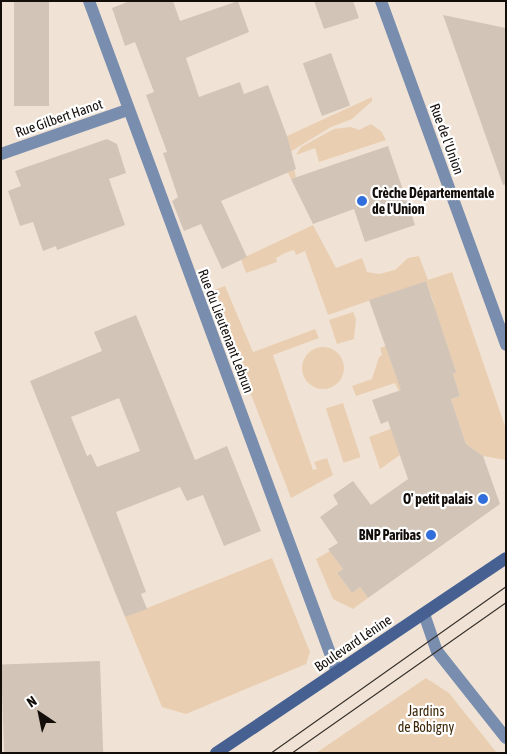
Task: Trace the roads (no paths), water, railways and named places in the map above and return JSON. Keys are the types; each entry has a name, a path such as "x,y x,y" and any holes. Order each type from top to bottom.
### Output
{"street":[{"name":"Rue du Lieutenant Lebrun","path":"88,1 337,672"},
{"name":"Rue de l'Union","path":"381,1 506,344"},
{"name":"Rue Gilbert Hanot","path":"1,154 127,110"},
{"name":"Boulevard Lénine","path":"216,753 506,558"},
{"path":"424,614 437,651 506,738"}],"tram line":[{"path":"270,753 506,586"},
{"path":"291,753 506,602"}],"place":[{"name":"Crèche Départementale de l'Union","path":"362,201"},
{"name":"O' petit palais","path":"483,499"},
{"name":"BNP Paribas","path":"431,535"}],"park label":[{"name":"Jardins de Bobigny","path":"426,720"}]}
